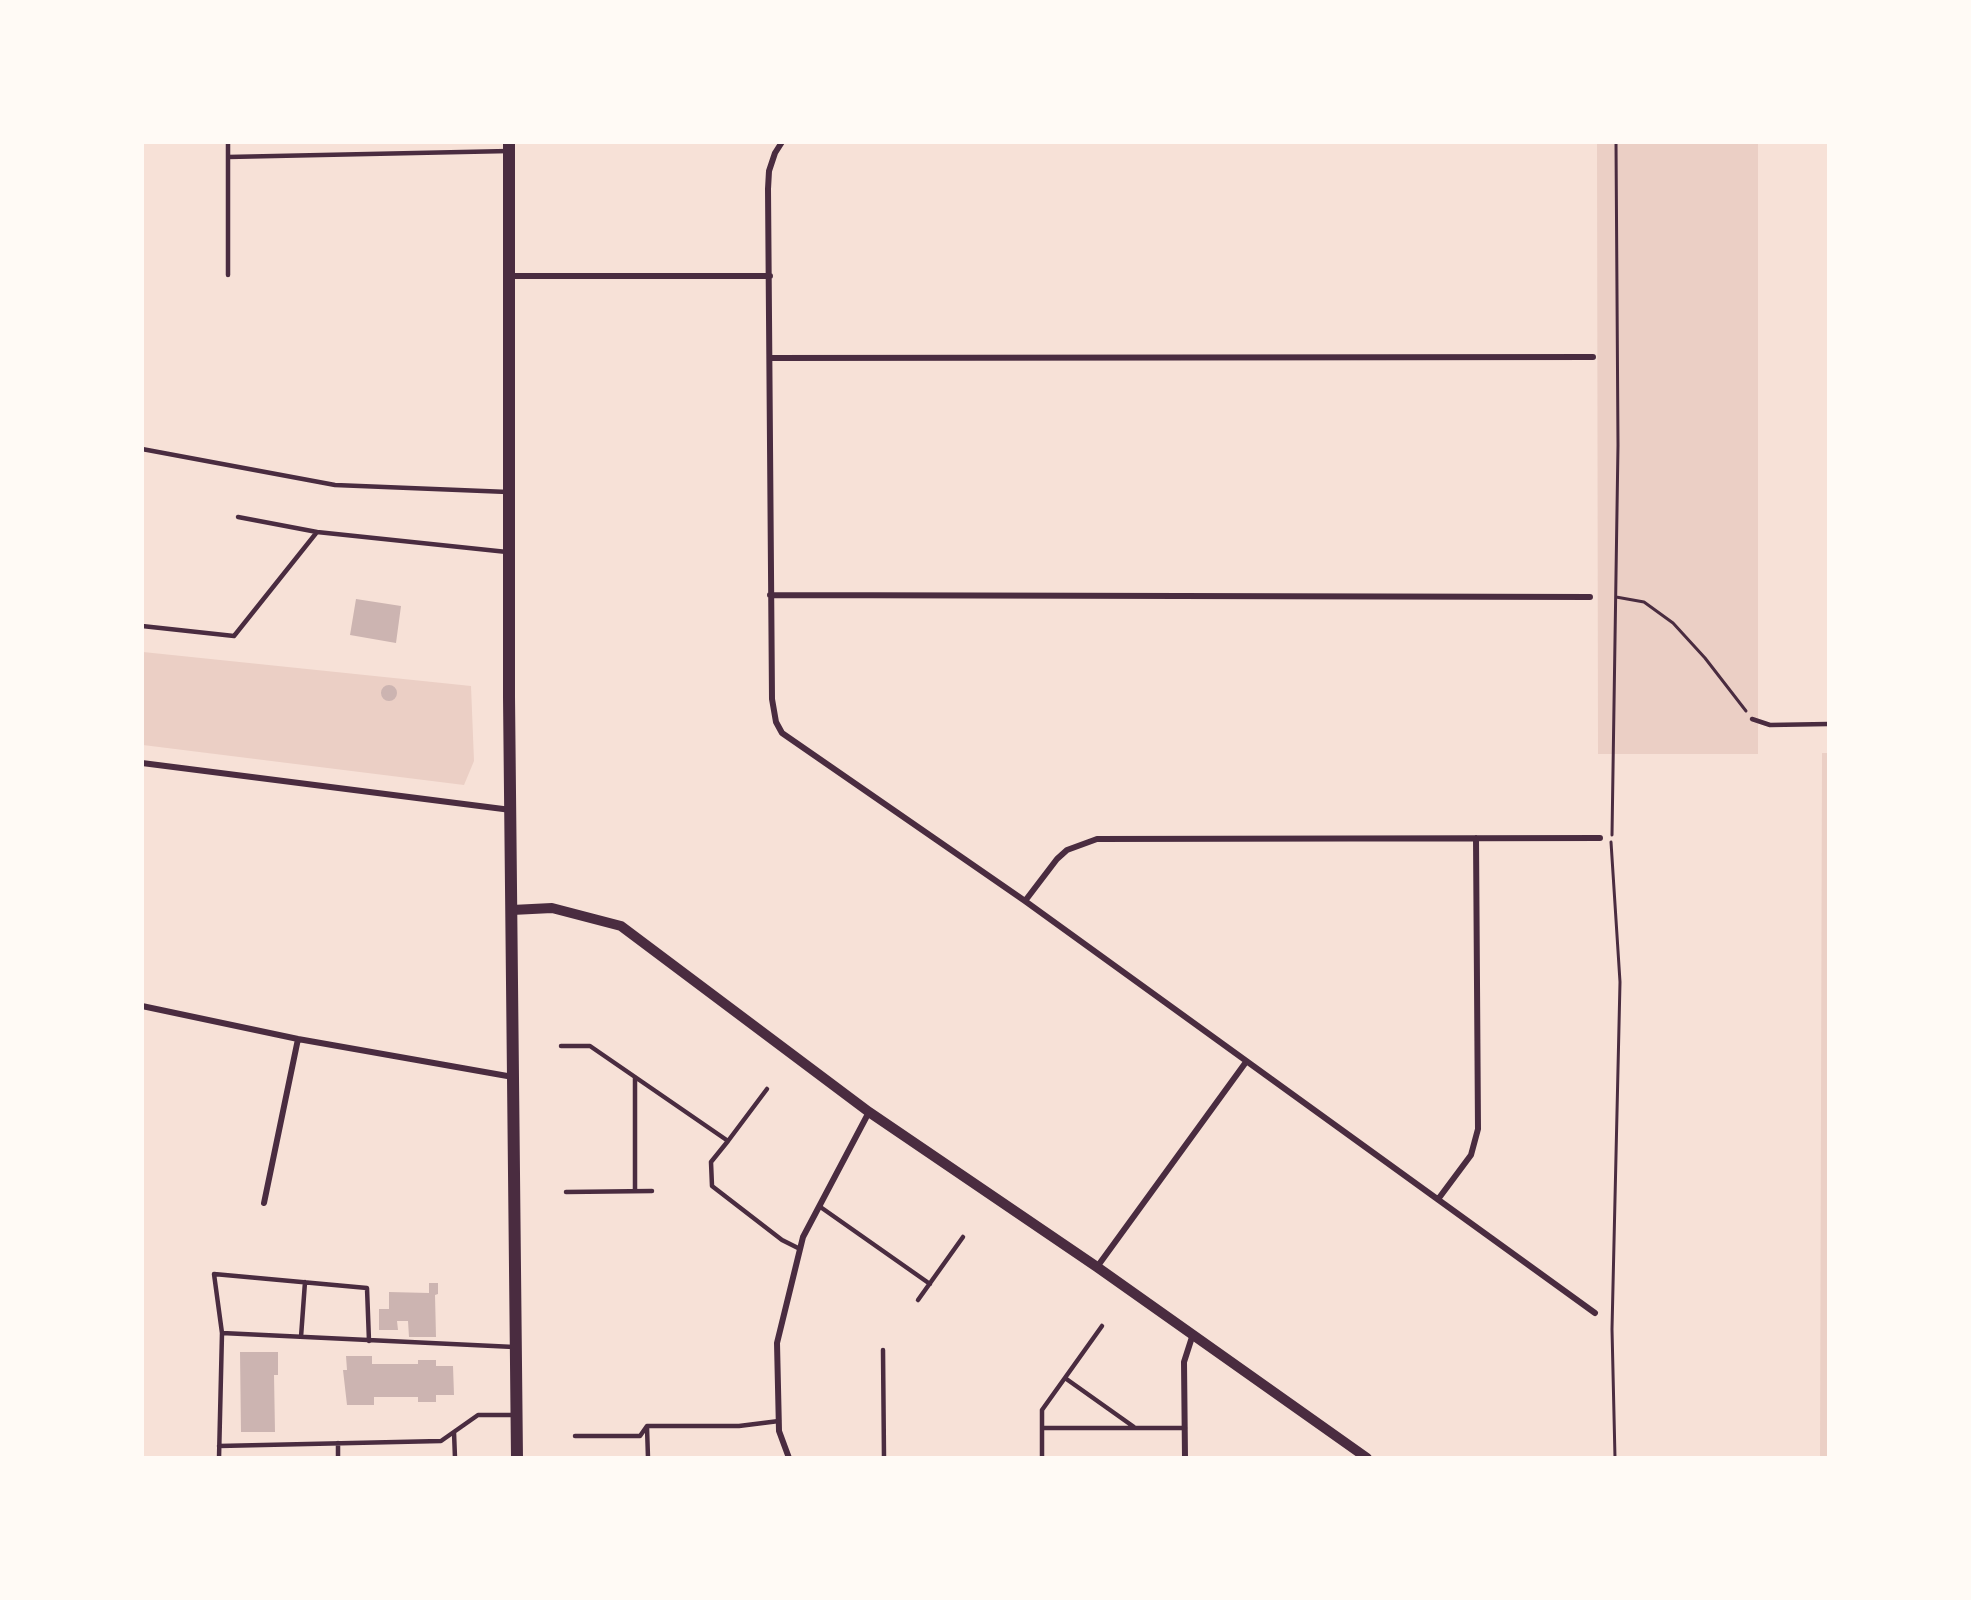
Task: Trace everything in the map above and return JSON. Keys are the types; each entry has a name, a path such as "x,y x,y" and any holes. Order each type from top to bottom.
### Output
{"main road":[{"path":"509,147 509,552 517,1458"}],"street":[{"path":"782,142 775,153 769,171 770,595 773,711 782,733 1025,901 1246,1062 1439,1198 1595,1313"},
{"path":"509,276 770,276"},
{"path":"771,358 1593,357"},
{"path":"770,595 1590,597"},
{"path":"142,763 511,810"},
{"path":"1025,901 1057,859 1073,847 1097,838 1600,838"},
{"path":"1439,1198 1471,1155 1478,1129 1476,838"},
{"path":"512,910 552,908 621,926 869,1112 1097,1267 1367,1458"},
{"path":"142,1006 298,1039 513,1077"},
{"path":"264,1203 298,1039"},
{"path":"1097,1267 1246,1062"},
{"path":"789,1458 779,1431 777,1343 802,1237 869,1112"},
{"path":"1185,1458 1184,1362 1193,1335"}],"lane":[{"path":"228,142 228,275"},
{"path":"228,158 509,147"},
{"path":"142,449 335,484 509,492"},
{"path":"238,517 317,532 509,552"},
{"path":"142,626 234,636 317,532"},
{"path":"1752,719 1770,725 1828,724"},
{"path":"561,1046 590,1046 728,1142"},
{"path":"635,1077 635,1191"},
{"path":"767,1089 711,1162 712,1186 782,1240 800,1249"},
{"path":"566,1192 652,1191"},
{"path":"819,1206 930,1284"},
{"path":"918,1300 963,1237"},
{"path":"219,1458 222,1333 214,1274 368,1288 369,1341"},
{"path":"301,1337 304,1282"},
{"path":"1042,1458 1042,1410 1102,1326"},
{"path":"222,1333 516,1347"},
{"path":"883,1350 884,1458"},
{"path":"1065,1378 1136,1428"},
{"path":"219,1446 441,1441 478,1415 517,1414"},
{"path":"647,1426 739,1426 779,1421"},
{"path":"574,1436 640,1436 647,1426"},
{"path":"647,1426 648,1458"},
{"path":"1042,1428 1185,1428"},
{"path":"454,1432 455,1458"},
{"path":"338,1443 338,1458"}],"path":[{"path":"1615,1458 1612,1329 1620,982 1611,868 1616,597 1618,192 1616,142"},
{"path":"1616,597 1644,602 1673,624 1705,658 1752,719"}],"shaded area":[{"path":"1597,143 1758,143 1758,754 1598,754"},
{"path":"143,652 471,686 474,761 464,785 143,745"},
{"path":"1822,753 1828,753 1828,1458 1820,1457"}],"building":[{"path":"356,599 401,606 396,643 350,635"},
{"path":"389,685 395,687 397,693 395,699 389,701 383,699 381,693 383,687"},
{"path":"429,1283 438,1283 438,1294 435,1295 436,1337 409,1337 408,1321 397,1321 398,1330 379,1330 379,1309 389,1309 389,1292 429,1293"},
{"path":"240,1352 278,1352 278,1375 274,1375 275,1432 241,1432"},
{"path":"346,1356 372,1356 372,1364 418,1364 418,1360 436,1360 436,1366 453,1366 454,1395 436,1395 436,1402 418,1402 418,1397 374,1397 374,1405 347,1405 343,1370 347,1370"}]}
